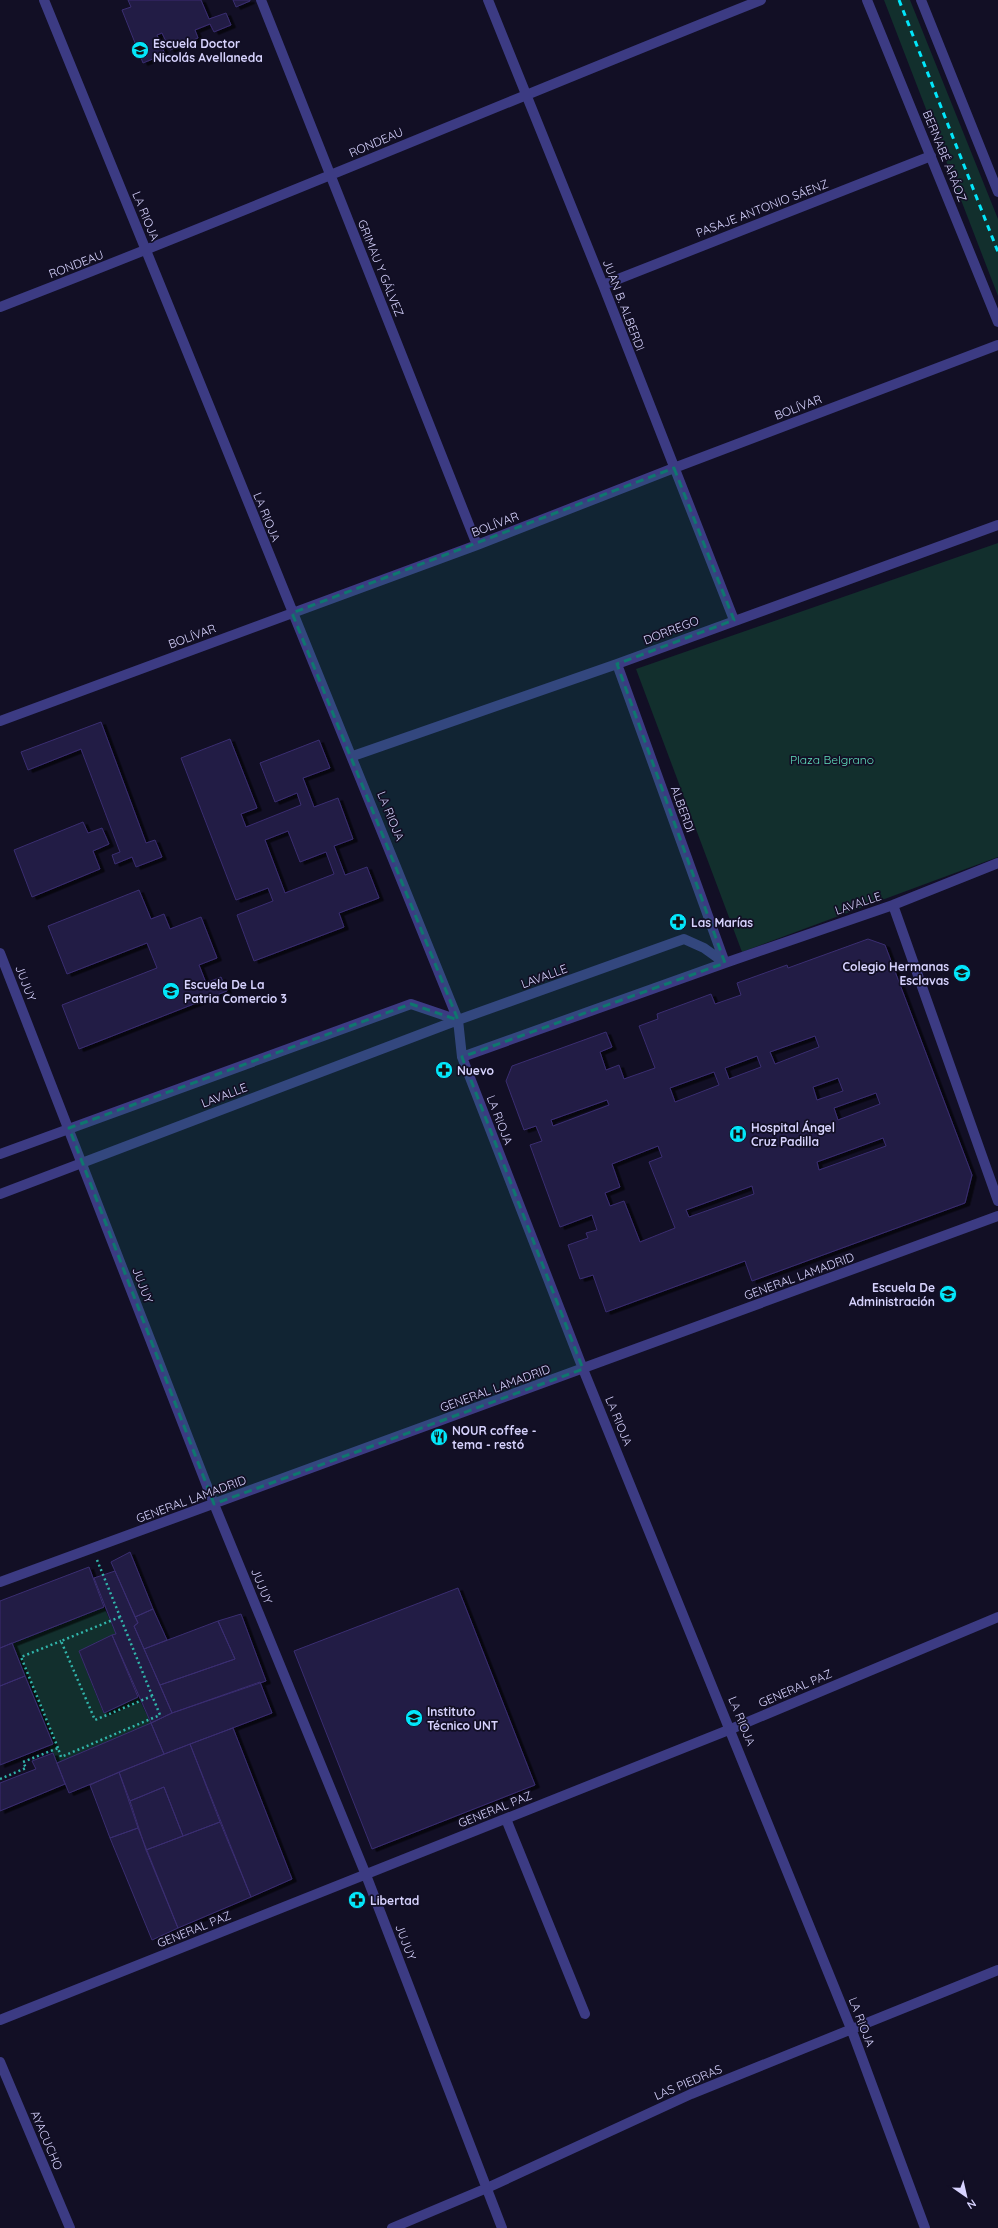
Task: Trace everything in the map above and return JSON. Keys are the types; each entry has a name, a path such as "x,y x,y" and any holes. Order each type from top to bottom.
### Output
{"street":[{"name":"LA RIOJA","path":"44,0 292,613 353,756 458,1020 462,1057 584,1370 852,2030 925,2228"},
{"name":"GRIMAU Y GÁLVEZ","path":"260,0 477,545"},
{"name":"JUAN B. ALBERDI","path":"488,0 603,285 734,620"},
{"name":"RONDEAU","path":"0,307 146,251 525,94 761,0"},
{"name":"BERNABÉ ARÁOZ","path":"867,0 998,322"},
{"path":"921,0 998,192"},
{"name":"PASAJE ANTONIO SÁENZ","path":"603,285 931,156"},
{"name":"BOLÍVAR","path":"0,721 477,545 674,468 998,345"},
{"name":"DORREGO","path":"353,756 617,664 734,620 998,525"},
{"name":"ALBERDI","path":"617,664 725,963"},
{"name":"LAVALLE","path":"462,1057 893,905 998,863"},
{"path":"893,905 998,1201"},
{"name":"LAVALLE","path":"0,1194 458,1020 684,939 704,948 725,963"},
{"name":"JUJUY","path":"0,953 214,1504 366,1875 488,2188 502,2228"},
{"name":"LAVALLE","path":"0,1154 411,1004 458,1020"},
{"name":"GENERAL LAMADRID","path":"0,1582 584,1370 998,1216"},
{"name":"GENERAL PAZ","path":"0,2020 731,1729 998,1617"},
{"path":"506,1819 585,2014"},
{"name":"LAS PIEDRAS","path":"392,2228 488,2188 691,2094 998,1970"},
{"name":"AYACUCHO","path":"0,2062 70,2228"}],"path":[{"path":"92,1549 120,1617 152,1696 160,1715 62,1757 22,1657 120,1617"},
{"path":"61,1641 95,1720 152,1696"},
{"path":"0,1778 26,1768 23,1762 58,1748"}],"highlighted area":[{"path":"674,468 734,620 617,664 725,963 462,1057 583,1369 214,1504 69,1128 411,1004 458,1020 292,613"}],"green space":[{"path":"884,0 910,0 998,219 998,296"},
{"name":"Plaza Belgrano","path":"998,543 998,857 742,952 636,669"},
{"path":"104,1607 116,1634 79,1651 103,1712 138,1697 151,1723 57,1763 49,1746 53,1744 12,1643"}],"building":[{"path":"128,0 201,0 209,19 226,13 231,25 214,32 210,24 195,30 198,38 170,50 162,33 157,35 165,54 143,63 122,10 131,7"},
{"path":"233,0 250,0 250,1 236,7"},
{"path":"101,722 146,843 155,840 162,857 136,867 132,857 115,864 112,855 120,852 81,749 28,770 21,752"},
{"path":"230,739 257,808 241,814 246,827 301,805 297,793 275,802 260,763 319,740 330,768 303,778 314,807 338,798 353,839 334,846 345,875 367,867 379,898 339,913 344,927 254,961 237,915 273,901 268,888 236,900 181,758","holes":["288,831 300,862 326,852 334,874 285,893 265,840"]},
{"path":"83,822 88,833 102,828 109,844 93,851 100,869 32,897 14,850"},
{"path":"139,890 151,919 164,914 170,929 201,917 217,958 199,965 206,983 221,977 227,991 79,1049 62,1005 157,968 147,943 67,974 48,926"},
{"name":"Hospital Ángel Cruz Padilla","path":"868,939 885,945 972,1175 965,1203 752,1281 745,1261 606,1312 593,1275 580,1279 568,1245 588,1238 586,1233 597,1230 592,1215 560,1227 530,1145 542,1141 536,1126 524,1130 506,1081 512,1066 606,1032 612,1047 600,1052 606,1070 619,1065 624,1079 655,1068 639,1026 658,1019 657,1014 711,994 715,1004 741,995 737,983 787,965 788,968","holes":["815,1036 819,1047 775,1064 770,1052","757,1056 761,1067 729,1079 725,1068","714,1072 719,1085 675,1102 670,1088","838,1078 843,1091 817,1100 813,1087","876,1093 880,1104 838,1120 834,1108","607,1100 609,1105 553,1126 551,1120","883,1138 886,1146 819,1170 817,1162","658,1146 662,1157 649,1162 675,1228 640,1242 624,1201 610,1206 605,1193 620,1187 612,1164","752,1186 754,1194 689,1217 686,1210"]},
{"path":"130,1552 153,1609 135,1617 111,1562"},
{"path":"89,1567 104,1607 0,1648 0,1601"},
{"path":"115,1571 138,1623 134,1626 172,1713 151,1723 112,1635 116,1634 94,1578"},
{"name":"Instituto Técnico UNT","path":"458,1588 535,1785 372,1849 294,1651"},
{"path":"153,1609 167,1640 144,1649 134,1626 138,1623 135,1617"},
{"path":"241,1614 266,1681 172,1713 160,1685 235,1659 218,1621"},
{"path":"218,1621 235,1659 160,1685 144,1649"},
{"path":"112,1635 138,1697 104,1713 79,1651"},
{"path":"12,1643 25,1676 0,1686 0,1648"},
{"path":"25,1676 53,1744 0,1765 0,1686"},
{"path":"260,1682 272,1713 164,1754 151,1723 172,1713"},
{"path":"151,1723 164,1754 69,1793 57,1763"},
{"path":"233,1728 292,1879 251,1897 190,1744"},
{"path":"190,1744 220,1822 183,1836 164,1787 130,1801 119,1772"},
{"path":"53,1753 65,1784 0,1811 0,1783 36,1769 32,1761"},
{"path":"119,1772 138,1828 110,1838 90,1785"},
{"path":"164,1787 183,1836 146,1850 130,1801"},
{"path":"220,1822 251,1897 178,1928 146,1850"},
{"path":"138,1828 178,1928 152,1940 110,1838"}],"railway":[{"path":"899,0 998,252"}],"place":[{"name":"Escuela Doctor Nicolás Avellaneda","path":"140,50"},
{"name":"Las Marías","path":"678,922"},
{"name":"Colegio Hermanas Esclavas","path":"962,973"},
{"name":"Escuela De La Patria Comercio 3","path":"171,991"},
{"name":"Nuevo","path":"444,1070"},
{"name":"Hospital Ángel Cruz Padilla","path":"738,1134"},
{"name":"Escuela De Administración","path":"948,1294"},
{"name":"NOUR coffee - tema - restó","path":"439,1437"},
{"name":"Instituto Técnico UNT","path":"414,1718"},
{"name":"Libertad","path":"357,1900"}]}
